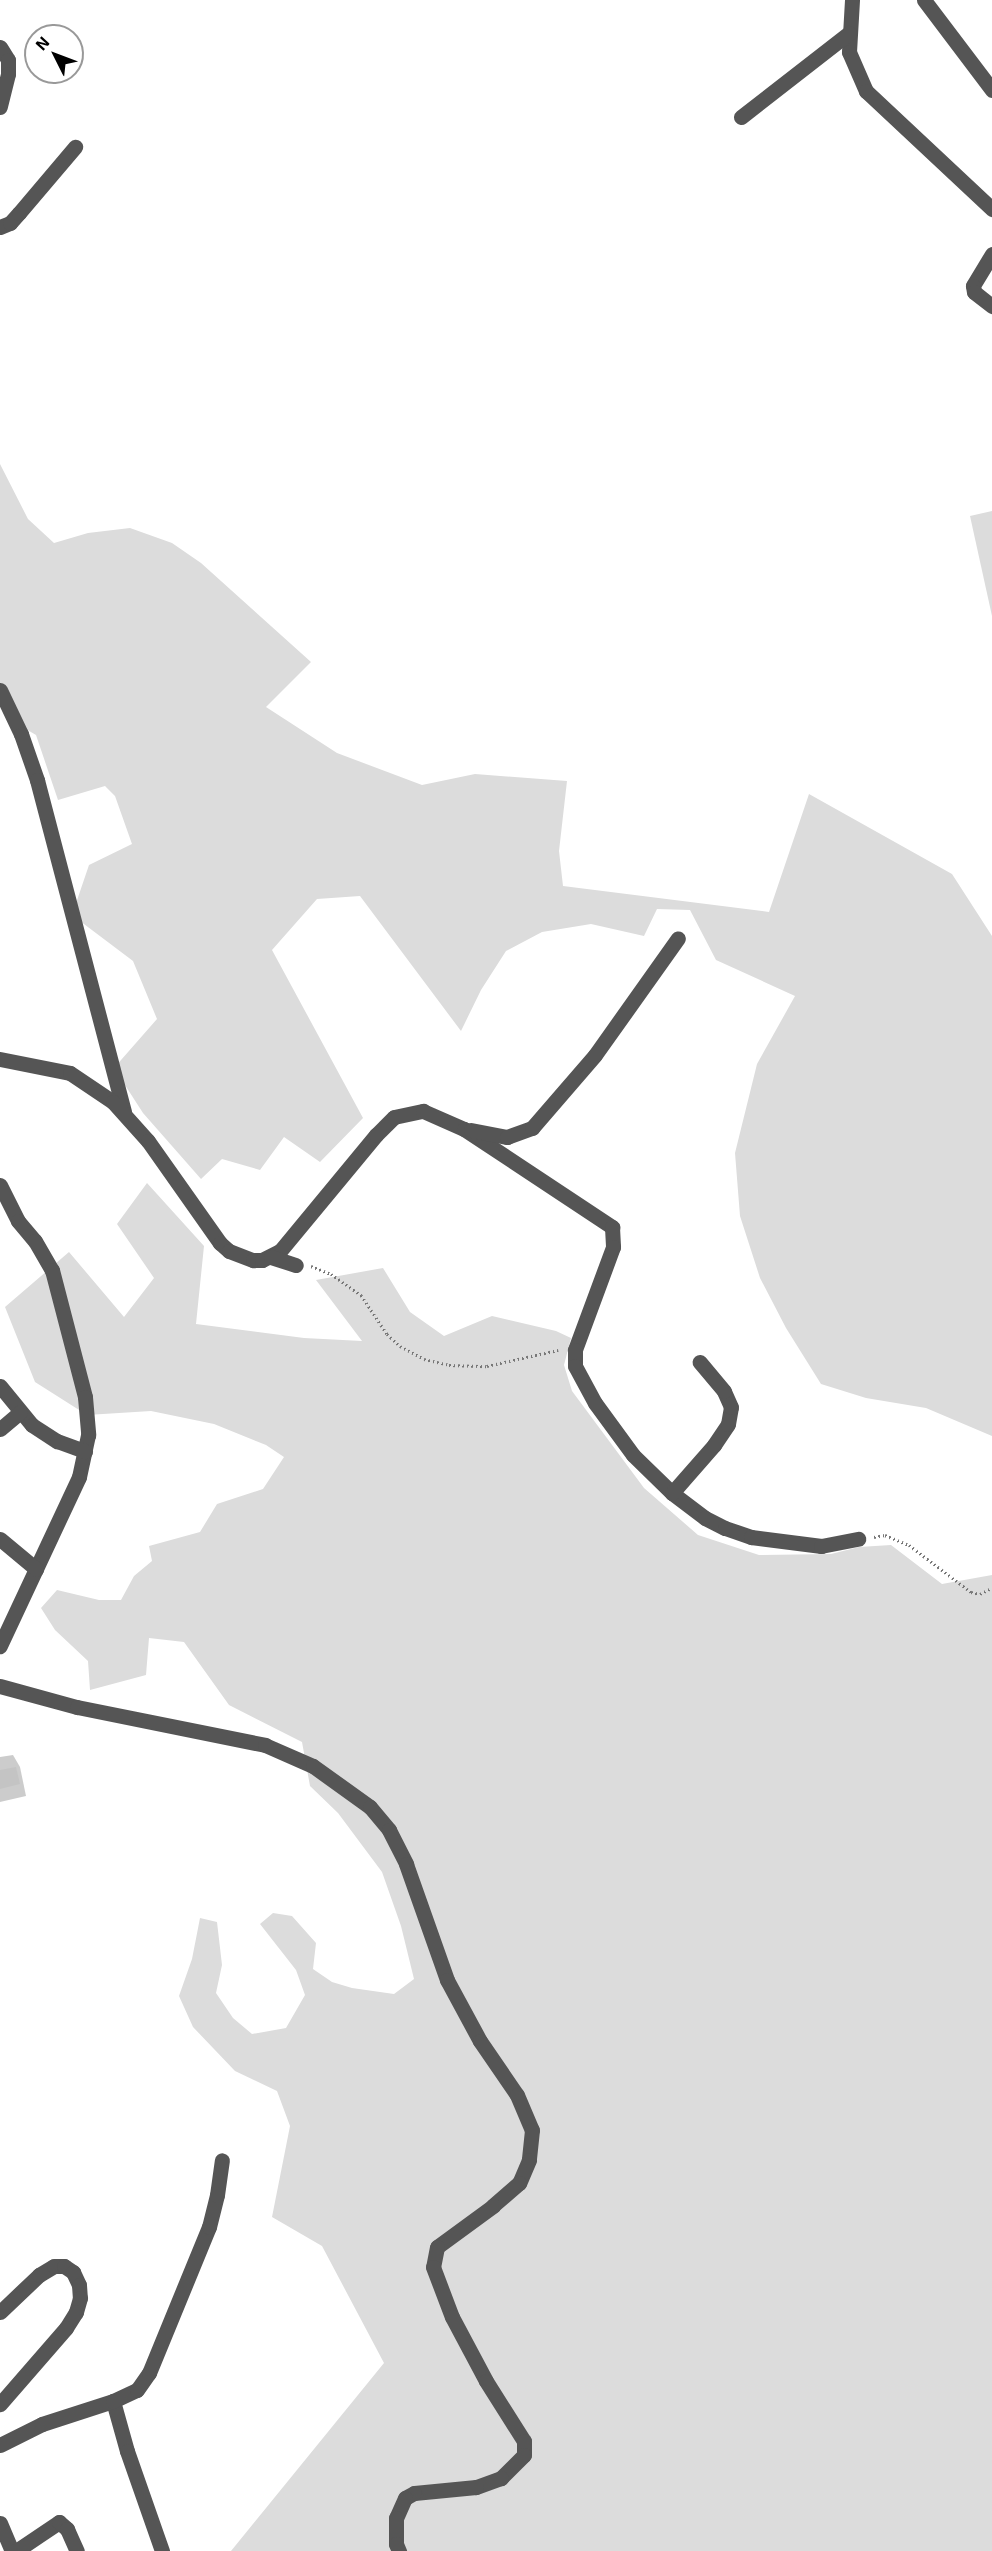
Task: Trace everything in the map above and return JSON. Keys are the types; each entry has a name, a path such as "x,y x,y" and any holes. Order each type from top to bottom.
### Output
{"street":[{"path":"852,0 849,52 866,91 992,209"},
{"path":"924,0 992,90"},
{"path":"741,117 849,33"},
{"path":"0,47 8,60 0,107"},
{"path":"0,227 9,223 19,213 75,147"},
{"path":"992,254 973,286 974,292 992,306"},
{"path":"0,690 21,734 37,780 123,1112"},
{"path":"464,1129 507,1137 532,1128 595,1055 678,938"},
{"path":"0,1059 70,1073 97,1090 123,1112 166,1164 220,1243 229,1251 253,1260 271,1257 296,1265"},
{"path":"271,1257 295,1235 376,1135 394,1117 423,1111 464,1129 612,1227 614,1240 611,1256 575,1350 578,1375 595,1403 633,1455 672,1493 705,1518 751,1537 821,1546 858,1539"},
{"path":"0,1185 18,1221 35,1241 52,1270 85,1397 88,1435 79,1477 0,1646"},
{"path":"672,1493 714,1445 728,1424 730,1407 724,1391 700,1362"},
{"path":"0,1386 32,1425 57,1441 85,1451"},
{"path":"0,1429 20,1412"},
{"path":"0,1539 36,1569"},
{"path":"0,1686 77,1707 265,1745 313,1766 370,1807 388,1830 406,1864 447,1980 480,2042 517,2095 532,2130 529,2160 519,2183 493,2206 437,2247 433,2267 452,2317 486,2381 524,2441 524,2455 501,2478 476,2487 414,2493 405,2498 396,2518 396,2544 399,2551"},
{"path":"0,2445 42,2424 113,2401 137,2390 149,2373 209,2228 222,2160"},
{"path":"0,2312 39,2275 54,2266 64,2266 73,2272 79,2285 80,2298 76,2312 66,2328 0,2404"},
{"path":"113,2401 127,2451 162,2551"},
{"path":"0,2523 14,2551 59,2522 67,2529 77,2551"}],"path":[{"path":"296,1265 313,1266 331,1274 361,1295 387,1334 400,1346 424,1359 449,1365 487,1366 551,1351 575,1350"},
{"path":"858,1539 885,1535 909,1545 971,1592 980,1594 992,1588"}],"shaded area":[{"path":"0,464 28,519 54,543 88,533 130,528 172,543 201,563 311,662 266,707 337,753 422,785 475,774 567,781 559,851 563,886 769,912 809,794 952,874 992,936 992,1436 926,1408 866,1398 821,1384 786,1328 760,1278 740,1216 735,1153 757,1064 795,996 716,960 690,910 657,909 644,936 591,924 542,932 506,951 481,990 461,1031 360,896 317,899 272,950 363,1118 320,1162 284,1137 260,1170 222,1159 201,1179 143,1113 114,1068 157,1019 133,961 72,915 89,865 132,844 115,796 105,786 58,800 36,735 9,719 0,705"},
{"path":"992,511 992,616 970,516"},
{"path":"147,1183 204,1246 196,1324 304,1338 362,1341 316,1280 383,1268 410,1312 444,1336 492,1316 556,1331 571,1338 564,1365 572,1391 644,1488 698,1535 759,1555 831,1554 859,1547 891,1545 942,1584 992,1575 992,2551 231,2551 384,2363 322,2246 272,2217 290,2126 277,2091 235,2071 193,2027 179,1996 192,1959 200,1918 217,1922 222,1965 216,1993 233,2018 252,2034 286,2028 305,1995 296,1970 260,1924 273,1913 292,1916 316,1943 313,1969 332,1982 352,1988 394,1994 414,1979 401,1926 382,1872 338,1813 310,1786 302,1742 229,1705 184,1642 149,1638 146,1675 90,1690 88,1661 55,1630 41,1608 57,1590 99,1600 121,1600 134,1576 152,1561 149,1546 200,1532 217,1504 263,1489 284,1457 266,1445 214,1424 151,1411 87,1415 35,1382 5,1307 69,1252 124,1317 154,1278 117,1224"}],"building":[{"path":"16,1767 20,1784 0,1789 0,1770"}]}
